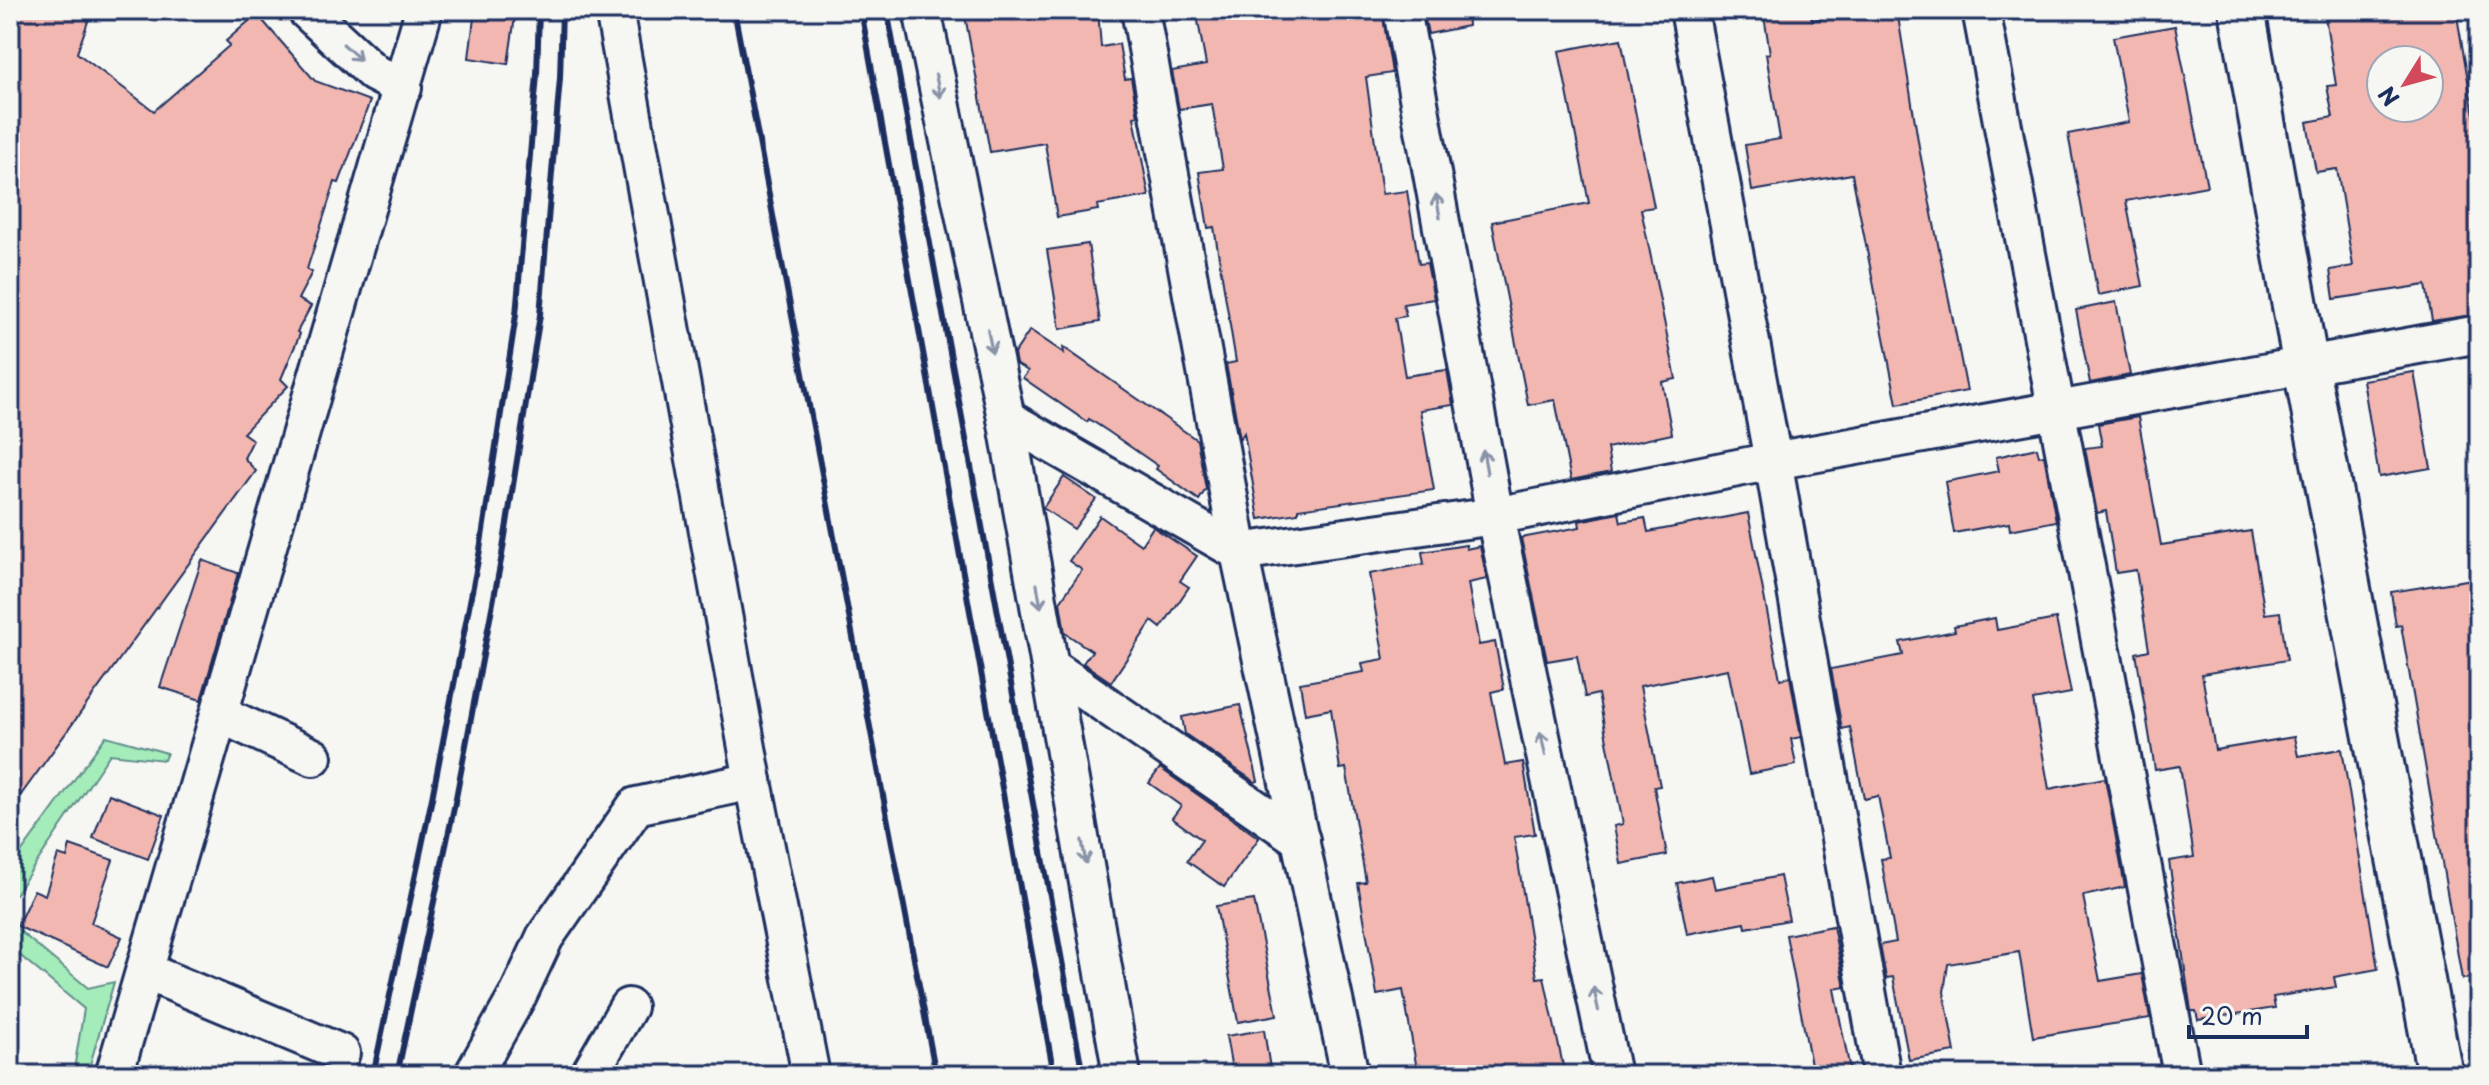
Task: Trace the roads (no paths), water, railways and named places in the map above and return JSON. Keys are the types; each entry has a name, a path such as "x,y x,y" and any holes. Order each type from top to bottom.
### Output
{"street":[{"path":"306,10 374,73 403,88"},
{"path":"114,1075 424,10"},
{"path":"614,10 753,781 811,1075"},
{"path":"922,10 1006,418 1122,1075"},
{"path":"1140,10 1239,552 1350,1075"},
{"path":"1402,10 1495,516 1612,1075"},
{"path":"1689,10 1882,1075"},
{"path":"1981,10 2173,1073"},
{"path":"2242,10 2440,1075"},
{"path":"1006,418 1239,552 1495,516 1773,461 2479,334"},
{"path":"1051,667 1301,840"},
{"path":"220,714 313,757"},
{"path":"473,1075 518,995 545,937 636,806 753,781"},
{"path":"145,971 341,1053"},
{"path":"589,1075 628,1007"}],"railway":[{"path":"373,1075 432,798 480,550 516,315 537,75 539,10"},
{"path":"397,1075 455,803 502,555 540,315 560,78 562,10"},
{"path":"734,10 936,1075"},
{"path":"861,10 1054,1075"},
{"path":"887,10 1083,1075"}]}
